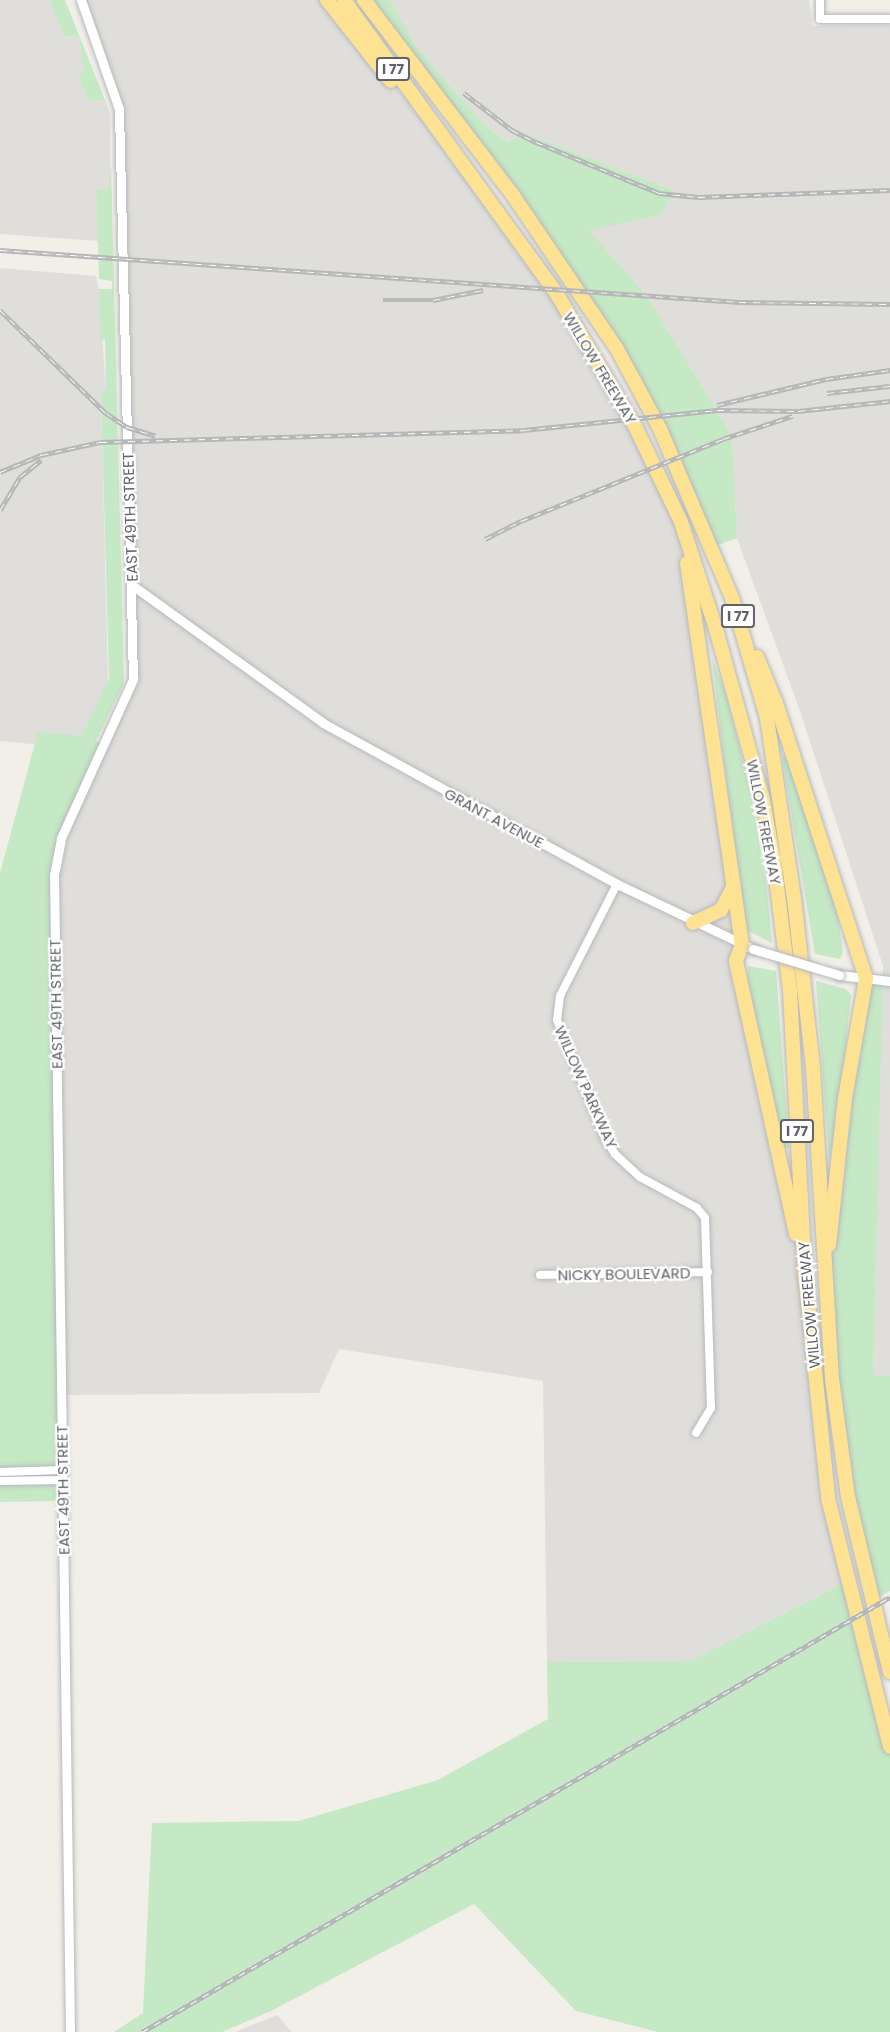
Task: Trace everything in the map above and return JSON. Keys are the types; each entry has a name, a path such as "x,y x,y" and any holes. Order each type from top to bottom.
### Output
{"highway":[{"path":"327,0 403,96 435,129"},
{"name":"WILLOW FREEWAY","path":"344,0 435,129 558,296 636,428 681,522 716,629 764,800 790,991 804,1274 828,1498 890,1746"},
{"name":"WILLOW FREEWAY","path":"364,0 512,194 617,349 660,429 732,598 767,718 794,898 813,1068 824,1286 832,1379 848,1497 890,1672"},
{"path":"681,522 712,721 733,887 748,947 736,961 804,1274"},
{"path":"732,598 776,703 866,979 845,1098 824,1286"},
{"path":"693,923 721,910 733,887"}],"street":[{"name":"EAST 49TH STREET","path":"70,2032 55,854 130,692 132,585 119,109 81,0"},
{"path":"820,0 820,19 890,19"},
{"name":"GRANT AVENUE","path":"132,585 323,723 617,884 693,923 748,947 838,975 890,981"},
{"name":"WILLOW PARKWAY","path":"617,884 560,996 558,1026 615,1154 640,1177 702,1213 708,1234 711,1408 696,1432"},
{"name":"NICKY BOULEVARD","path":"540,1275 708,1272"},
{"path":"0,1472 62,1475"},
{"path":"0,1481 62,1475"}],"shaded area":[{"path":"0,0 49,0 64,36 79,37 84,73 77,74 88,100 105,100 110,113 110,188 96,189 98,241 0,234"},
{"path":"81,0 327,0 403,96 435,128 563,306 681,522 733,887 736,961 805,1274 828,1498 848,1581 690,1661 547,1662 543,1381 339,1349 319,1393 61,1395 55,854 130,693 119,109"},
{"path":"390,0 809,0 813,26 890,25 890,1376 873,1375 883,966 800,711 737,538 732,436 647,296 588,229 661,215 673,190 524,133 510,142 483,124 416,46"},
{"path":"0,268 96,276 99,289 106,391 101,392 108,682 75,748 0,741"},
{"path":"277,2015 292,2032 235,2032"}],"green space":[{"path":"49,0 65,0 105,100 88,100 77,73 84,73 79,37 64,36"},
{"path":"364,0 390,0 416,46 483,124 509,142 524,133 673,190 661,215 589,230 647,296 732,436 737,538 712,547 617,349"},
{"path":"111,163 124,683 96,741 104,744 55,854 63,1501 0,1502 0,873 38,732 81,736 109,679 101,391 106,390 105,340 100,339 99,289 112,289 112,281 99,279 96,189 109,188"},
{"path":"712,658 727,697 750,790 766,881 772,943 744,929"},
{"path":"786,756 837,912 843,952 840,959 815,954 782,757"},
{"path":"748,966 776,971 789,1148 783,1148 747,986"},
{"path":"866,979 883,980 873,1375 890,1376 890,1591 872,1601 848,1497 824,1285"},
{"path":"816,981 846,989 851,995 837,1126 829,1159"},
{"path":"848,1581 890,1746 890,2032 658,2032 576,2011 474,1904 271,2011 222,2032 114,2032 143,2013 152,1823 299,1821 438,1780 548,1719 547,1662 690,1661"}],"railway":[{"path":"464,93 512,130 659,193 698,197 890,190"},
{"path":"0,250 739,302 890,304"},
{"path":"383,300 433,300 483,290"},
{"path":"0,310 106,413 127,427 156,436"},
{"path":"717,405 826,379 890,370"},
{"path":"827,393 890,386"},
{"path":"0,472 41,455 100,442 524,430 717,410 798,411 890,401"},
{"path":"485,539 521,521 723,439 792,416"},
{"path":"0,510 20,477 41,460"},
{"path":"142,2032 890,1597"}]}
